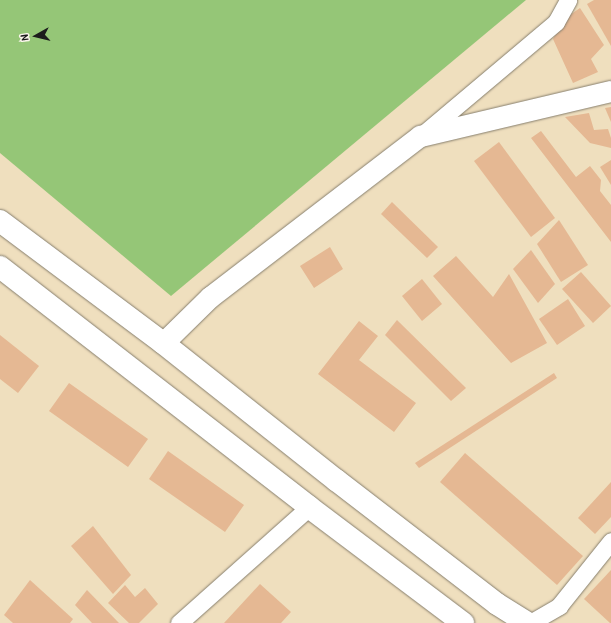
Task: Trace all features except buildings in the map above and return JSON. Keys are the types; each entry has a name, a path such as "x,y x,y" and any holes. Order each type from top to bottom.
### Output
{"highway":[{"path":"0,221 163,343 336,480 497,604 527,623"},
{"path":"0,267 308,507 463,623"}],"street":[{"path":"163,343 210,297 420,136 556,22 567,1"},
{"path":"420,136 611,91"},
{"path":"179,623 308,507"},
{"path":"530,623 559,606 611,541"},
{"path":"554,623 559,606"}],"green space":[{"path":"0,0 526,0 171,296 0,153"}]}
